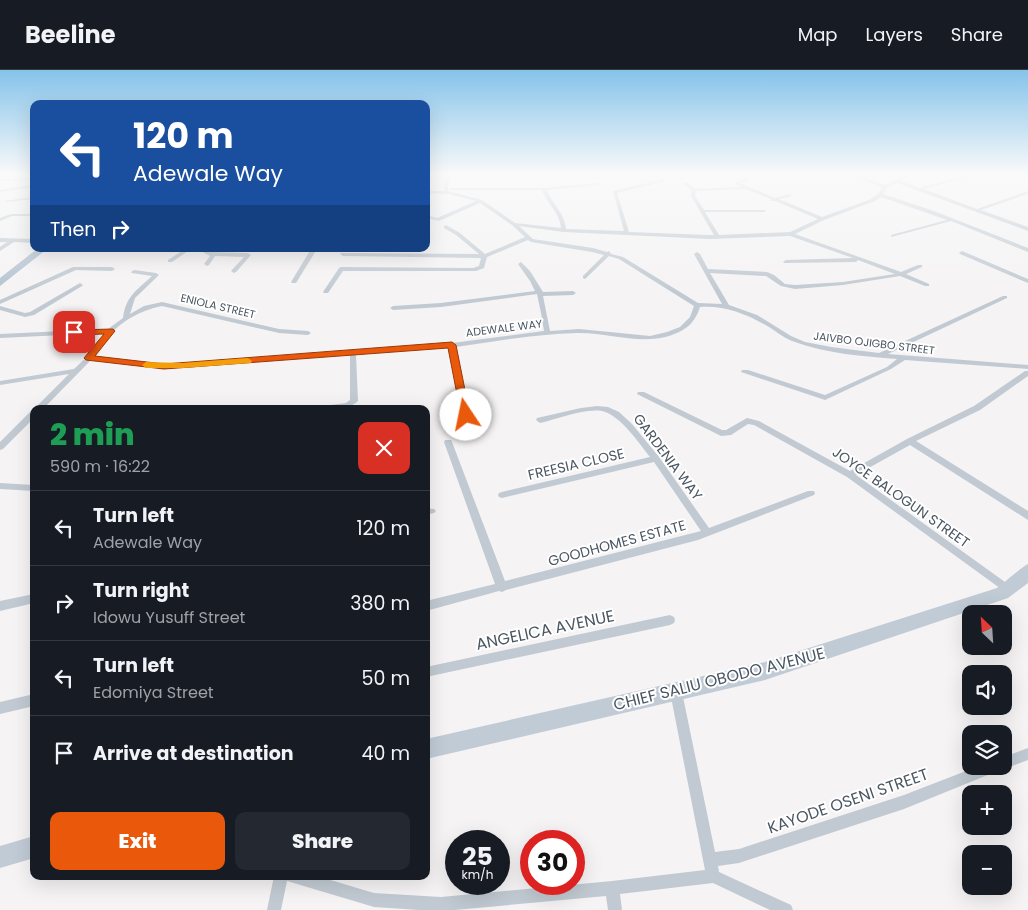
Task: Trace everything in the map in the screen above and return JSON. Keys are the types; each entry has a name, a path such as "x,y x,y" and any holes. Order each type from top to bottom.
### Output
{"main road":[{"path":"0,278 32,252"},
{"path":"0,283 38,252"}],"street":[{"path":"430,217 437,220 452,213"},
{"path":"498,213 514,224 527,238 535,242 609,253 621,258 697,305"},
{"path":"560,213 563,217 564,230"},
{"path":"621,213 627,233"},
{"path":"703,213 717,236"},
{"path":"807,213 822,219"},
{"path":"791,234 838,213"},
{"path":"932,213 1028,250"},
{"path":"986,213 1028,229"},
{"path":"0,220 11,215 30,215"},
{"path":"893,236 951,220"},
{"path":"514,224 564,230 627,233 717,236 791,234 902,274 927,285"},
{"path":"446,227 458,234 484,256"},
{"path":"343,254 484,256 527,238"},
{"path":"0,240 30,241"},
{"path":"0,249 14,240"},
{"path":"170,260 183,252"},
{"path":"207,252 211,254 248,255"},
{"path":"234,272 250,252"},
{"path":"294,282 312,252"},
{"path":"585,277 609,253"},
{"path":"962,253 1028,281"},
{"path":"207,264 212,258 211,254"},
{"path":"697,254 726,306"},
{"path":"326,292 341,269 474,270 482,267 484,256"},
{"path":"786,262 863,260"},
{"path":"521,264 541,293 547,333"},
{"path":"707,271 766,274 776,278 781,284 792,286 824,285 902,274 920,266"},
{"path":"0,302 75,268 112,269"},
{"path":"42,405 89,358 110,331 126,319 127,303 156,275 134,272"},
{"path":"0,308 25,315 32,314 80,286"},
{"path":"393,308 441,305 541,293 574,293"},
{"path":"881,355 1005,297"},
{"name":"JAIVBO OJIGBO STREET","path":"697,305 708,303 726,306 759,319 786,336 803,343 902,359 1028,367"},
{"name":"ENIOLA STREET","path":"126,319 146,307 162,304 279,331 308,332"},
{"name":"ADEWALE WAY","path":"89,358 164,366 353,354 579,331 650,338 669,334 682,328 693,318 697,305"},
{"path":"0,336 110,331"},
{"path":"452,345 466,415"},
{"path":"353,354 355,405"},
{"path":"745,372 825,398 889,368 902,359"},
{"path":"0,383 75,371"},
{"path":"850,475 910,441 977,408 1028,373"},
{"name":"JOYCE BALOGUN STREET","path":"640,394 721,433 728,433 747,421 756,423 850,475 1021,582"},
{"name":"GARDENIA WAY","path":"540,420 594,409 610,410 625,421 656,460 707,533"},
{"path":"0,447 30,417"},
{"path":"910,441 1028,516"},
{"path":"448,442 502,588"},
{"name":"FREESIA CLOSE","path":"502,496 656,460"},
{"path":"0,486 30,488"},
{"name":"GOODHOMES ESTATE","path":"430,605 502,588 707,533 810,494"},
{"name":"CHIEF SALIU OBODO AVENUE","path":"430,748 764,671 883,634 1021,582"},
{"path":"0,606 30,599"},
{"name":"ANGELICA AVENUE","path":"430,671 670,620"},
{"path":"676,692 713,876"},
{"path":"0,708 30,701"},
{"path":"1012,760 1028,754"},
{"name":"KAYODE OSENI STREET","path":"710,860 739,856 904,802 973,775"},
{"path":"0,857 30,848"},
{"path":"306,880 374,900 441,907 713,876 786,910"},
{"path":"274,910 280,880"},
{"path":"612,888 615,910"}],"slow traffic":[{"path":"146,365 183,366 248,361"}],"route":[{"path":"74,332 110,331 89,358 164,366 353,354 452,345 466,415"}]}
